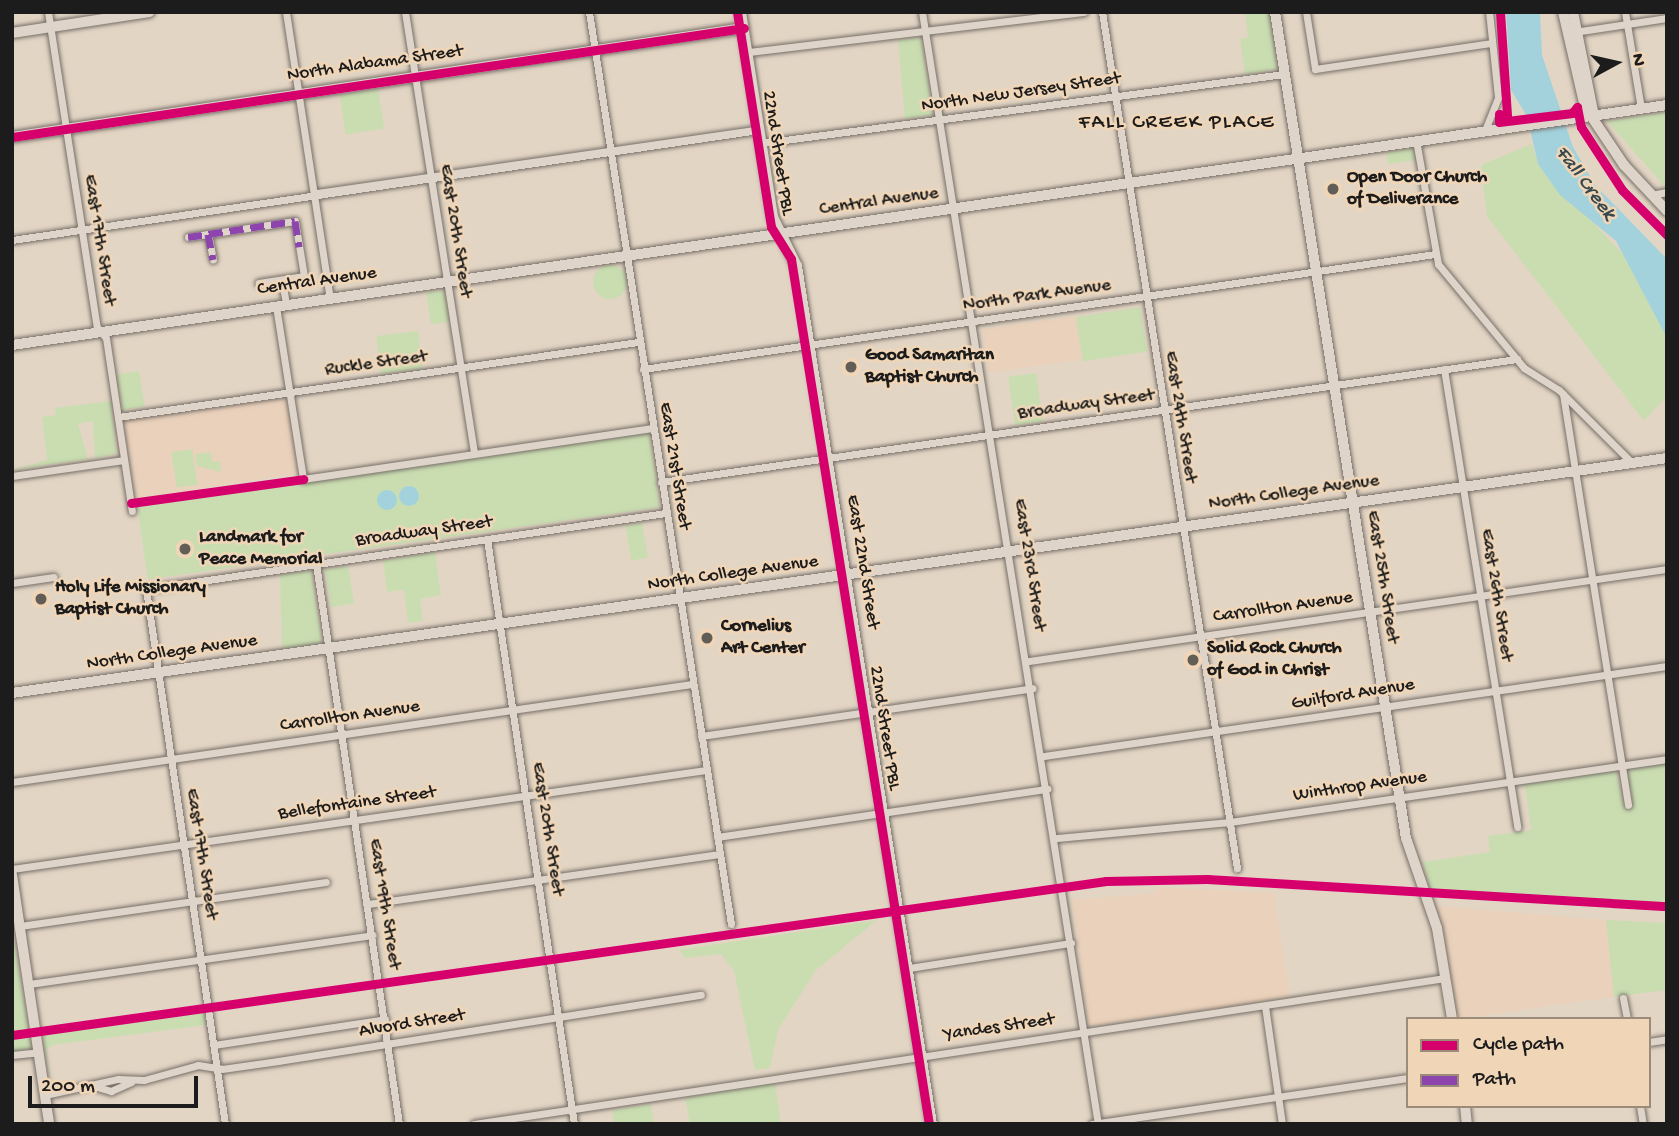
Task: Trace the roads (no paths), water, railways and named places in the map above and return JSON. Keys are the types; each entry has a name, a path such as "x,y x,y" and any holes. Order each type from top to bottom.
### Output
{"main road":[{"path":"12,33 149,12"},
{"name":"East 22nd Street","path":"741,12 757,130 782,234 797,266 932,1124"},
{"name":"East 25th Street","path":"1275,12 1400,798 1445,978 1451,1017"},
{"path":"1563,12 1594,116 1650,195 1667,211"},
{"path":"1571,33 1573,12"},
{"name":"North Alabama Street","path":"12,137 298,92 744,28"},
{"name":"Central Avenue","path":"12,345 1667,105"},
{"name":"North College Avenue","path":"12,693 1667,458"},
{"path":"12,875 49,1124"}],"street":[{"name":"East 17th Street","path":"48,12 81,229 118,417 132,510"},
{"path":"286,12 330,298"},
{"name":"East 20th Street","path":"405,12 474,454"},
{"name":"East 21st Street","path":"589,12 638,342 731,924"},
{"name":"East 23rd Street","path":"922,12 975,321 1057,838 1096,1123"},
{"path":"748,52 1084,12"},
{"name":"East 24th Street","path":"1102,12 1237,868"},
{"path":"1306,12 1315,69 1492,43"},
{"path":"1485,130 1494,116 1489,12"},
{"path":"1625,12 1641,109"},
{"path":"1571,33 1667,18"},
{"name":"North New Jersey Street","path":"762,143 1284,74"},
{"path":"1494,116 1506,128"},
{"path":"12,240 315,193 757,130"},
{"path":"1416,141 1435,254 1517,359 1563,394 1632,463"},
{"path":"1650,195 1667,192"},
{"path":"188,237 295,221 304,276 259,283"},
{"path":"208,234 213,260"},
{"name":"North Park Avenue","path":"643,369 1435,254"},
{"path":"282,281 281,305 289,392 303,479 652,428"},
{"name":"Ruckle Street","path":"118,417 638,342"},
{"name":"Broadway Street","path":"661,482 1517,359"},
{"name":"East 26th Street","path":"1444,369 1517,827"},
{"path":"1563,394 1628,805"},
{"path":"12,476 124,460"},
{"name":"Broadway Street","path":"146,589 666,513"},
{"name":"East 20th Street","path":"486,539 540,880 574,1124"},
{"name":"East 19th Street","path":"316,564 400,1124"},
{"name":"Carrollton Avenue","path":"1029,661 1667,569"},
{"path":"12,583 54,577"},
{"name":"East 17th Street","path":"146,589 225,1124"},
{"name":"Guilford Avenue","path":"1044,756 1667,666"},
{"name":"Carrollton Avenue","path":"12,782 692,684"},
{"path":"701,736 1033,688"},
{"name":"Winthrop Avenue","path":"1057,838 1230,822 1667,759"},
{"name":"Bellefontaine Street","path":"12,870 706,770"},
{"path":"717,837 1048,789"},
{"path":"368,904 719,854"},
{"path":"20,926 326,883"},
{"path":"29,984 373,935"},
{"path":"909,968 1071,943"},
{"name":"Yandes Street","path":"474,1124 1445,978"},
{"name":"Alvord Street","path":"45,1095 97,1087 118,1079 131,1082 198,1065 217,1068 701,995"},
{"path":"1623,999 1627,1017"},
{"path":"1265,1006 1282,1124"},
{"path":"214,1045 385,1019"},
{"path":"12,1055 39,1052"},
{"path":"1096,1123 1406,1077"}],"water":[{"name":"Fall Creek","path":"1506,12 1540,12 1542,55 1573,147 1595,185 1667,259 1667,338 1616,241 1560,195 1538,164 1527,116 1511,90"},
{"path":"409,486 416,489 419,496 416,503 409,506 402,503 399,496 402,489"},
{"path":"387,490 394,493 397,500 394,507 387,510 380,507 377,500 380,493"}],"place":[{"name":"Open Door Church of Deliverance","path":"1333,189"},
{"name":"Good Samaritan Baptist Church","path":"851,367"},
{"name":"Landmark for Peace Memorial","path":"185,549"},
{"name":"Holy Life Missionary Baptist Church","path":"41,599"},
{"name":"Cornelius Art Center","path":"707,638"},
{"name":"Solid Rock Church of God in Christ","path":"1193,660"}],"district":[{"name":"FALL CREEK PLACE","path":"1177,124"}]}
